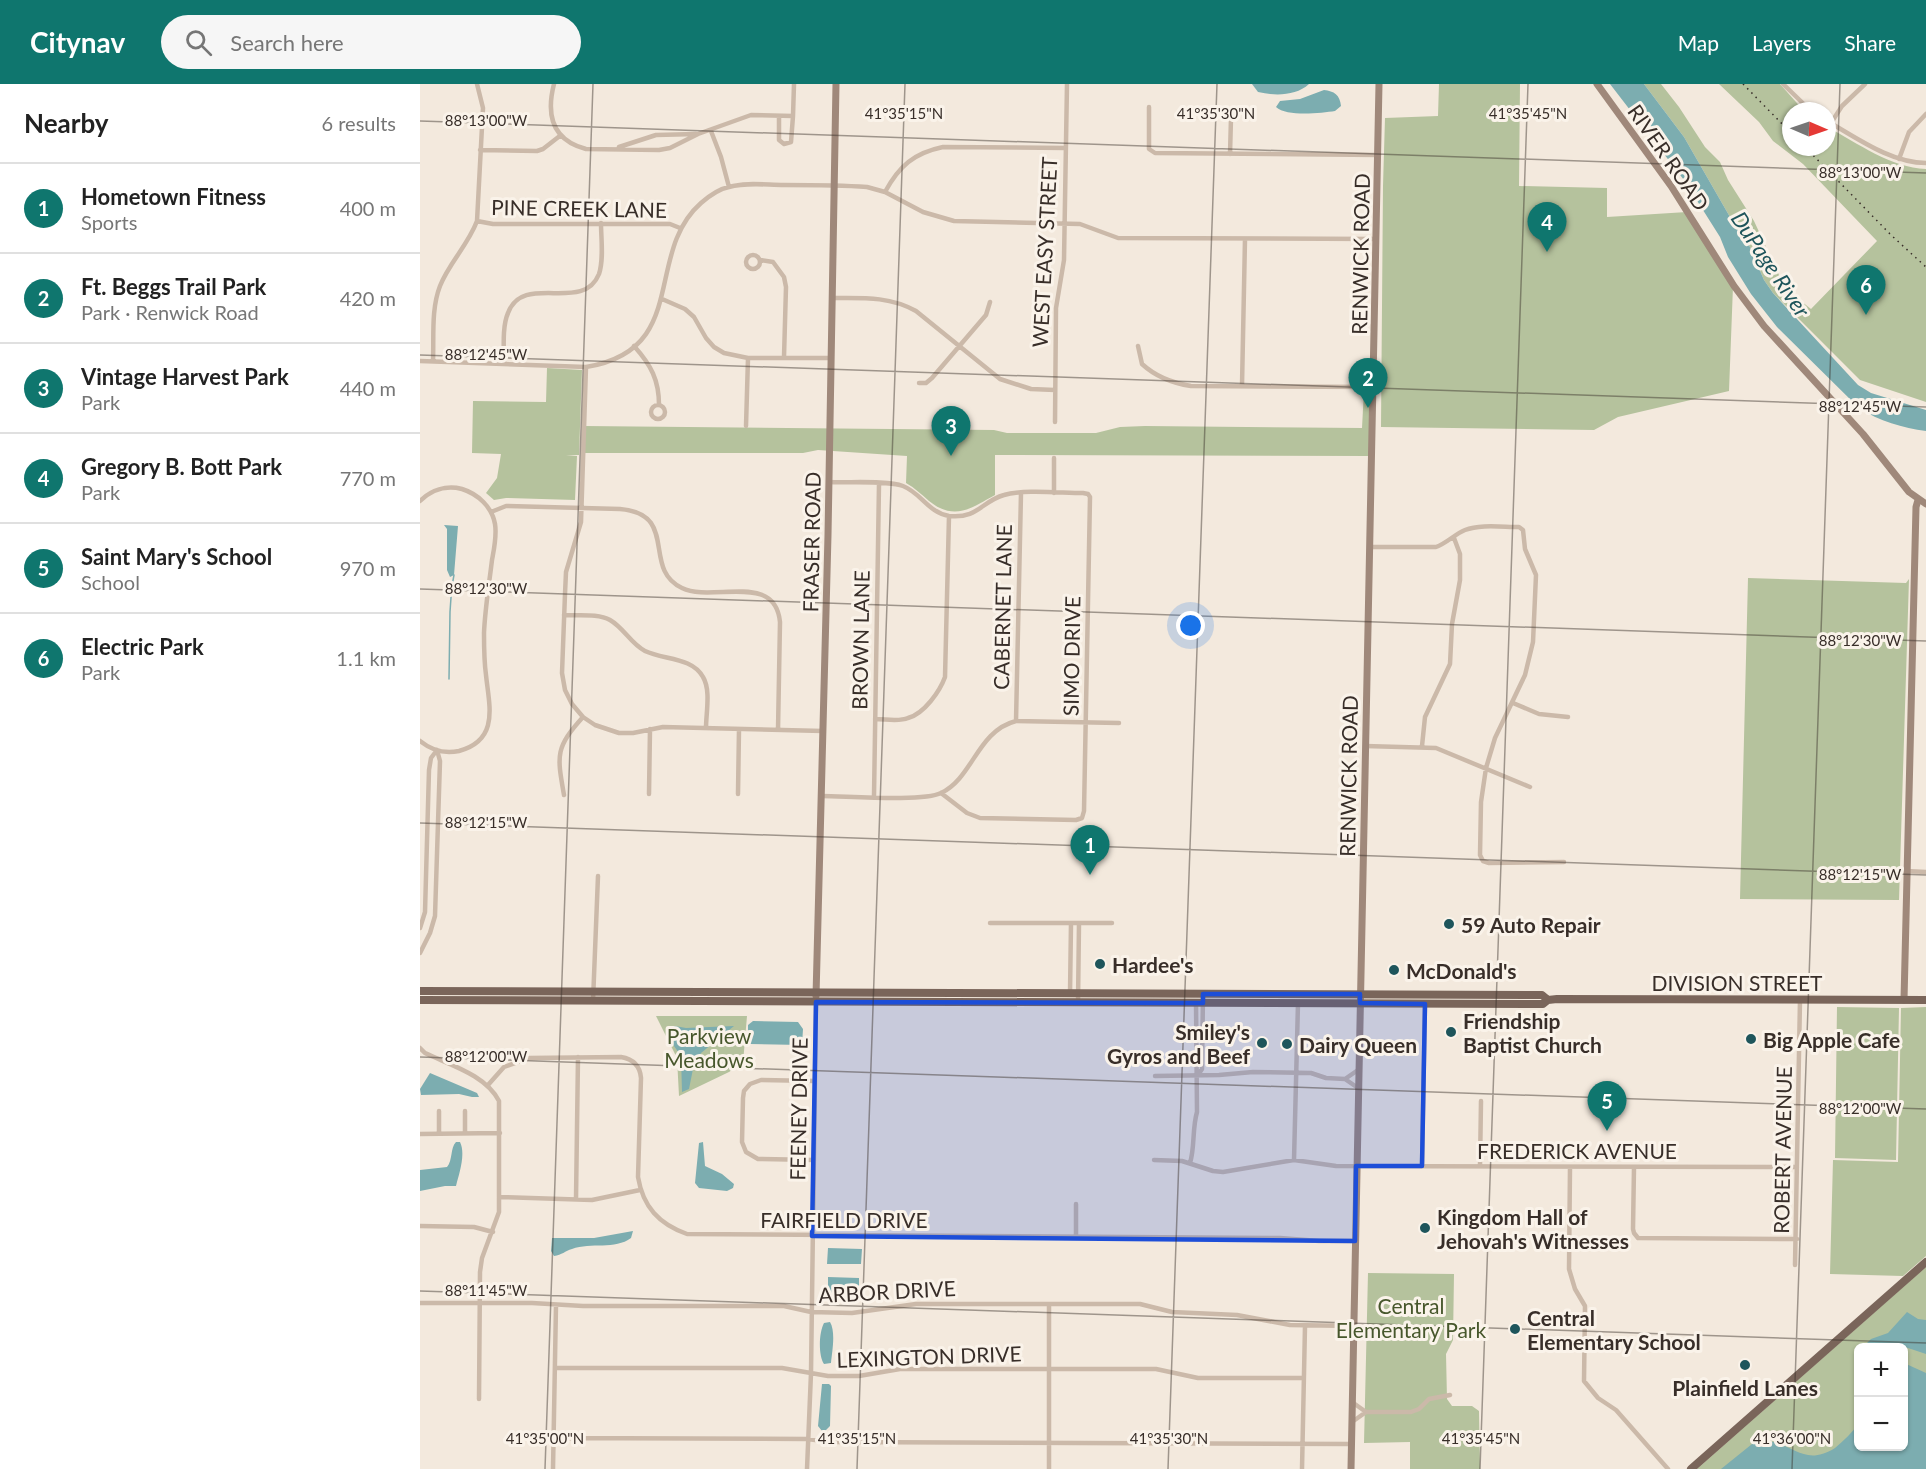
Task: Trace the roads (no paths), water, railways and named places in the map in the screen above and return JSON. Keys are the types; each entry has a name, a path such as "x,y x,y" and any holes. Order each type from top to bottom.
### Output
{"main road":[{"path":"420,992 594,992 1074,1003 1199,999 1360,999"},
{"path":"420,1000 593,1001 1074,994 1298,1003 1360,999"},
{"name":"DIVISION STREET","path":"1360,999 1426,999 1543,1004 1548,999 1926,1000"},
{"path":"1691,1469 1926,1262"}],"street":[{"path":"433,361 437,296 446,273 477,221 483,108 477,84"},
{"path":"554,84 550,99 550,113 555,126 561,135 576,146 586,149 658,150 670,148 699,134 751,115 793,116"},
{"path":"779,116 779,140 788,144 793,138 794,84"},
{"name":"FRASER ROAD","path":"816,997 836,84"},
{"name":"WEST EASY STREET","path":"1055,422 1056,308 1064,260 1067,84"},
{"name":"RENWICK ROAD","path":"1351,1469 1380,84"},
{"name":"RIVER ROAD","path":"1596,84 1671,186 1734,286 1764,326 1863,434 1918,500"},
{"path":"1783,84 1802,102"},
{"path":"1836,113 1864,84"},
{"path":"1149,107 1149,144 1155,153 1378,155"},
{"path":"1899,159 1909,132 1926,114"},
{"path":"1230,118 1230,154"},
{"path":"1836,126 1899,159 1926,163"},
{"path":"711,131 729,186"},
{"path":"614,149 656,135 699,134"},
{"path":"480,150 537,151 561,135"},
{"path":"885,192 899,170 925,151 943,147 1066,148"},
{"path":"420,361 586,367 612,360 634,346 650,327 662,299 680,228 705,199 729,186 750,184 867,187 885,192 923,212 954,221 1080,224 1093,228 1106,236 1118,238 1376,239"},
{"name":"PINE CREEK LANE","path":"477,221 493,224 670,225 680,228"},
{"path":"504,363 506,320 508,311 514,303 537,293 578,293 595,281 601,265 601,223"},
{"path":"1242,386 1245,239"},
{"path":"760,260 773,262 784,277 784,357"},
{"path":"832,298 880,298 904,305 916,311 1000,379 1031,389 1055,390"},
{"path":"662,299 694,317 714,348 724,353 748,358 831,358"},
{"path":"919,384 926,383 932,378 959,347 986,315 990,302"},
{"path":"634,346 654,371 659,388 659,405"},
{"path":"1138,346 1142,364 1177,384 1373,387"},
{"path":"746,426 748,358"},
{"path":"586,367 580,530 566,572 562,668 569,699 583,717 599,728 612,732 626,733 663,727 823,731"},
{"path":"829,482 894,484 905,487 938,513 949,516 973,513 1002,496 1021,493 1054,493 1054,458"},
{"name":"BROWN LANE","path":"874,796 879,484"},
{"path":"420,501 436,490 448,488 471,492 483,501 491,512 496,534 486,613 484,654 491,714 485,730 473,744 460,750 447,752 437,750 420,741"},
{"name":"CABERNET LANE","path":"1016,721 1021,493"},
{"name":"SIMO DRIVE","path":"941,793 967,813 980,818 1082,819 1090,500 1088,494 1054,493"},
{"path":"1904,1000 1916,507 1918,500 1926,504"},
{"path":"491,512 506,506 630,510 650,521 659,541 663,570 673,582 683,589 753,592 771,599 778,611 780,622 778,730"},
{"path":"875,719 912,717 924,707 944,680 949,516"},
{"path":"1369,547 1436,548 1460,532 1475,528 1519,527 1523,530 1525,549 1536,575 1535,626 1530,659 1513,703 1495,738 1486,768 1481,802 1480,855 1483,861 1489,863 1564,862"},
{"path":"1422,747 1425,717 1450,664 1452,624 1461,554 1454,538"},
{"path":"564,615 600,617 609,620 630,640 646,651 694,666 703,676 706,684 706,728"},
{"path":"1513,703 1539,714 1568,717"},
{"path":"564,795 559,764 560,754 566,736 583,717"},
{"path":"822,796 924,797 941,793 953,784 994,732 1005,724 1016,721 1119,723"},
{"path":"649,794 650,729"},
{"path":"738,794 739,729"},
{"path":"1365,746 1436,747 1530,787"},
{"path":"420,928 424,917 430,758 437,750"},
{"path":"420,953 433,924 440,761 437,750"},
{"path":"428,808 438,808"},
{"path":"1906,872 1926,872"},
{"path":"426,874 436,875"},
{"path":"593,1001 598,876"},
{"path":"990,923 1112,923"},
{"path":"1071,923 1074,1003"},
{"path":"1074,994 1079,924"},
{"name":"FEENEY DRIVE","path":"807,1469 811,1373 816,997"},
{"path":"1190,1163 1197,1112 1198,1075 1195,1068 1199,999"},
{"path":"1422,1166 1426,999"},
{"name":"ROBERT AVENUE","path":"1795,1265 1800,1000"},
{"path":"1294,1160 1298,1003"},
{"path":"420,1048 425,1053 489,1085 499,1101 499,1212 482,1258 479,1399"},
{"path":"576,1199 579,1057"},
{"path":"489,1085 504,1067 529,1058 626,1058 638,1066 641,1078 640,1190 600,1199 499,1197"},
{"path":"1346,1080 1358,1070"},
{"path":"1155,1076 1244,1072 1311,1073 1326,1078 1346,1080 1358,1088"},
{"path":"814,1081 760,1080 750,1084 743,1095 742,1142 746,1152 755,1158 814,1160"},
{"path":"1480,1166 1481,1101"},
{"path":"439,1111 439,1134"},
{"path":"465,1111 465,1133"},
{"path":"420,1134 500,1133"},
{"name":"FREDERICK AVENUE","path":"1154,1160 1190,1163 1223,1172 1294,1160 1336,1166 1797,1167"},
{"path":"1570,1167 1569,1269 1575,1289 1585,1306 1584,1382 1598,1398 1616,1410 1668,1469"},
{"path":"1634,1167 1633,1229 1635,1236 1642,1239 1797,1239"},
{"name":"FAIRFIELD DRIVE","path":"640,1190 651,1211 660,1220 673,1229 687,1234 1280,1238 1319,1242 1355,1241"},
{"path":"1076,1204 1076,1236"},
{"path":"420,1226 474,1227 493,1232"},
{"name":"ARBOR DRIVE","path":"420,1303 784,1306 811,1312 852,1313 916,1304 1149,1305 1172,1312 1237,1315 1275,1323 1305,1326 1354,1326"},
{"path":"1049,1304 1049,1469"},
{"path":"554,1469 556,1305"},
{"path":"1302,1469 1305,1326"},
{"name":"LEXINGTON DRIVE","path":"555,1368 782,1368 828,1376 859,1376 900,1369 1156,1369 1198,1377 1303,1378"},
{"path":"1352,1402 1366,1412 1411,1412 1419,1409 1429,1399 1450,1395"},
{"path":"1352,1422 1366,1412"},
{"path":"554,1438 808,1439 829,1442 1352,1444"}],"water":[{"path":"1252,84 1309,84 1292,93 1271,94 1258,92"},
{"path":"1610,84 1644,84 1684,137 1730,217 1749,245 1764,280 1773,293 1858,385 1871,393 1926,410 1926,431 1891,423 1859,408 1777,327 1751,294 1728,257 1720,237 1684,180"},
{"path":"1324,90 1331,91 1338,96 1341,106 1335,111 1296,113 1276,107 1280,101 1300,99"},
{"path":"444,525 458,526 454,575 450,577 447,570 447,529"},
{"path":"753,1021 798,1022 803,1029 802,1045 750,1044 748,1025"},
{"path":"734,1026 701,1053 693,1069 689,1089 682,1092 681,1056 667,1036 669,1027 686,1028"},
{"path":"430,1073 477,1093 479,1097 459,1094 421,1095 420,1089"},
{"path":"456,1142 460,1142 462,1152 456,1186 420,1191 420,1170 447,1167"},
{"path":"703,1142 705,1166 722,1174 734,1184 733,1188 727,1191 699,1188 695,1183 699,1143"},
{"path":"633,1231 631,1238 618,1244 579,1247 554,1256 551,1251 552,1238 594,1238"},
{"path":"828,1248 862,1249 861,1264 827,1264"},
{"path":"828,1277 859,1278 859,1297 828,1296"},
{"path":"1907,1312 1918,1319 1926,1320 1926,1354 1908,1348 1908,1343 1867,1343 1871,1339 1888,1333"},
{"path":"830,1322 833,1336 831,1363 824,1364 820,1338 824,1323"},
{"path":"1908,1365 1926,1373 1926,1469 1721,1469 1757,1440 1769,1441 1796,1452 1813,1455 1823,1454 1835,1448 1854,1428 1854,1451 1908,1451"},
{"path":"822,1384 831,1386 830,1426 825,1431 818,1426"}],"waterway":[{"path":"449,679 450,612 454,575"}],"railway":[{"path":"1743,84 1782,124"},
{"path":"1814,156 1891,235 1926,267"}],"place":[{"name":"Gregory B. Bott Park","path":"1547,252"},
{"name":"Electric Park","path":"1866,315"},
{"name":"Ft. Beggs Trail Park","path":"1368,408"},
{"name":"Vintage Harvest Park","path":"951,456"},
{"name":"Hometown Fitness","path":"1090,875"},
{"name":"59 Auto Repair","path":"1449,924"},
{"name":"Hardee's","path":"1100,964"},
{"name":"McDonald's","path":"1394,970"},
{"name":"Friendship Baptist Church","path":"1451,1032"},
{"name":"Big Apple Cafe","path":"1751,1039"},
{"name":"Smiley's Gyros and Beef","path":"1262,1043"},
{"name":"Dairy Queen","path":"1287,1044"},
{"name":"Saint Mary's School","path":"1607,1131"},
{"name":"Kingdom Hall of Jehovah's Witnesses","path":"1425,1228"},
{"name":"Central Elementary School","path":"1515,1329"},
{"name":"Plainfield Lanes","path":"1745,1365"}],"water label":[{"name":"DuPage River","path":"1771,264"}],"park label":[{"name":"Parkview Meadows","path":"709,1047"},
{"name":"Central Elementary Park","path":"1411,1317"}]}
